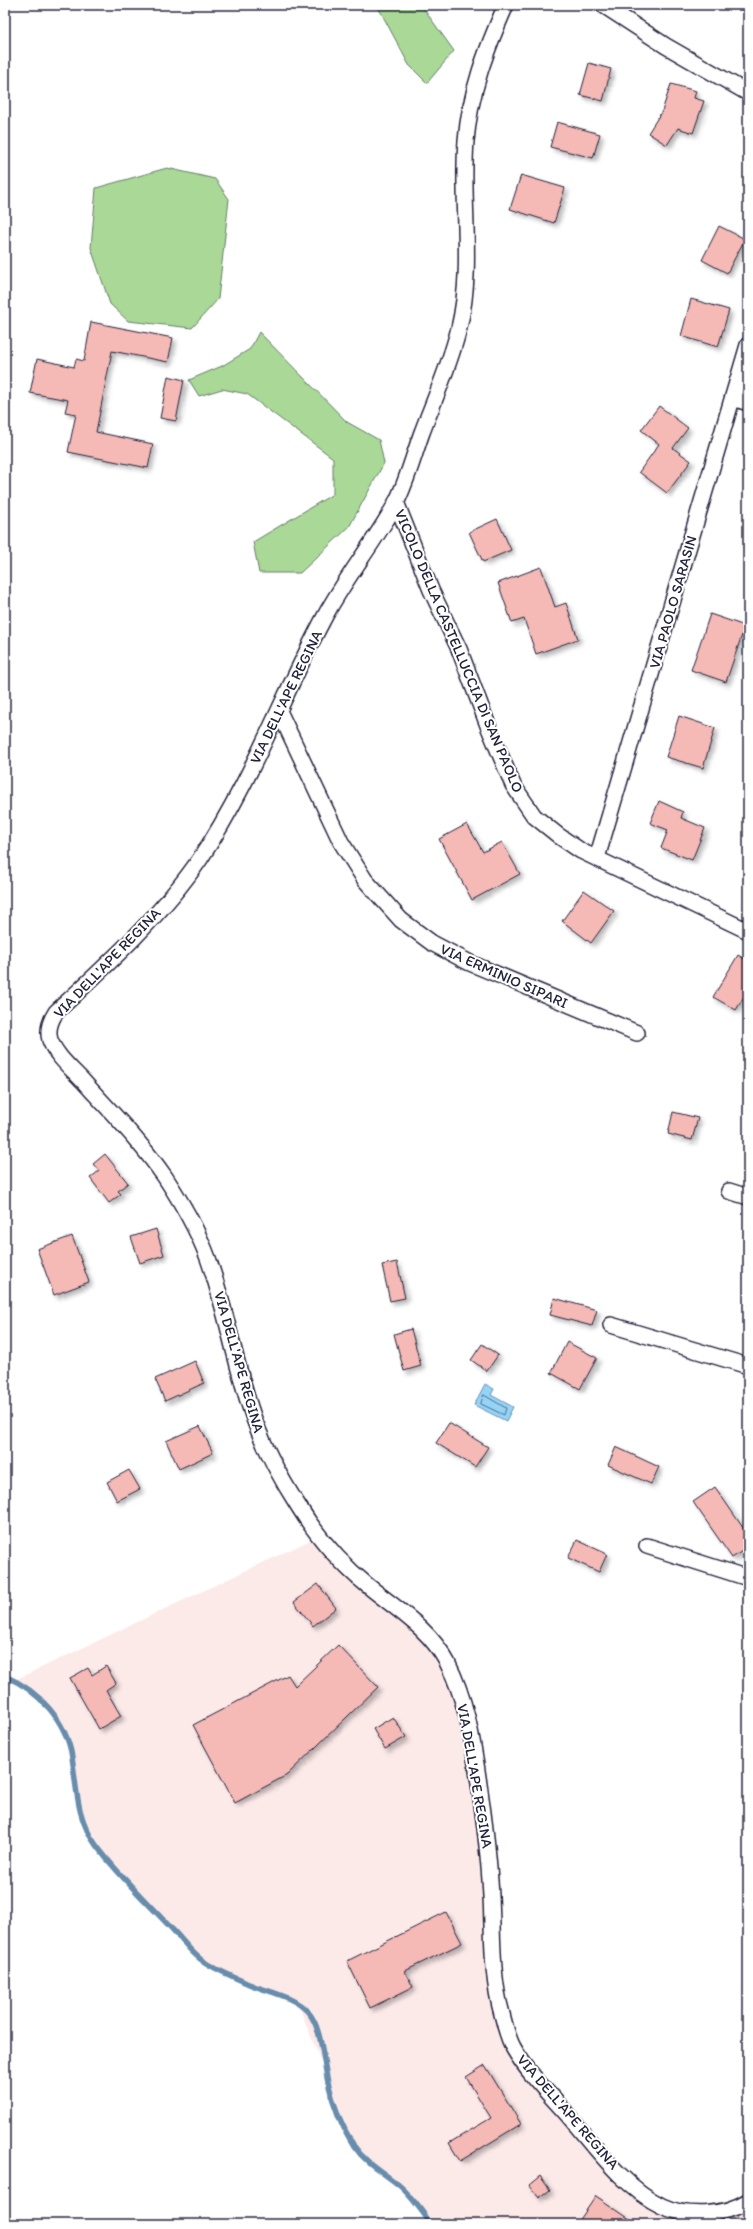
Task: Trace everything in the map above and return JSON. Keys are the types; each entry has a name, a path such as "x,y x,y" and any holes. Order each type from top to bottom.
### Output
{"street":[{"name":"VIA DELL'APE REGINA","path":"506,5 477,74 468,114 465,156 467,258 463,310 458,332 443,380 396,502 326,615 253,765 200,858 171,896 144,926 56,1012 49,1026 50,1040 58,1053 133,1135 156,1165 196,1230 212,1269 236,1362 252,1415 273,1462 299,1508 319,1536 346,1566 410,1618 431,1638 451,1670 463,1700 471,1734 487,1834 497,1988 502,2017 513,2047 530,2072 603,2155 626,2179 648,2198 672,2210 695,2214 720,2211 747,2204"},
{"path":"602,5 666,46 748,94"},
{"name":"VIA PAOLO SARASIN","path":"597,858 748,346"},
{"path":"733,398 748,403"},
{"name":"VICOLO DELLA CASTELLUCCIA DI SAN PAOLO","path":"396,502 431,590 460,649 489,728 517,792 534,816 552,831 581,851 748,931"},
{"name":"VIA ERMINIO SIPARI","path":"279,711 341,842 365,880 401,920 432,943 460,958 637,1033"},
{"path":"729,1190 748,1197"},
{"path":"611,1325 748,1366"},
{"path":"647,1546 748,1578"}],"shaded area":[{"path":"319,1536 382,1597 451,1670 471,1734 507,2033 530,2072 648,2198 695,2214 748,2197 748,2211 741,2224 431,2224 414,2201 354,2146 298,2004 248,1983 202,1960 131,1886 87,1830 80,1813 72,1756 54,1715 15,1680"}],"green space":[{"path":"377,5 421,5 454,51 427,83 409,65"},
{"path":"167,168 215,179 229,199 218,299 192,328 128,321 110,304 91,248 96,188"},
{"path":"259,332 347,422 379,440 384,463 349,527 300,573 259,573 253,542 333,494 333,458 247,394 222,389 199,396 189,380 222,366 250,349"}],"water":[{"path":"485,1384 494,1389 491,1395 513,1407 506,1421 474,1405"}],"building":[{"path":"589,63 611,69 603,101 580,95"},
{"path":"671,84 696,91 694,98 704,101 693,133 678,128 667,145 648,133 662,111"},
{"path":"557,122 600,134 593,158 550,147"},
{"path":"521,175 565,188 554,223 510,209"},
{"path":"719,226 745,239 727,273 702,260"},
{"path":"691,299 729,310 718,347 681,336"},
{"path":"91,322 173,338 168,362 112,351 96,432 153,444 148,468 68,452 76,414 65,412 68,400 30,393 37,359 74,367 76,359 84,361"},
{"path":"168,376 184,380 176,421 160,418"},
{"path":"659,406 688,428 673,448 691,461 667,493 639,472 659,444 641,430"},
{"path":"497,519 511,550 483,562 469,532"},
{"path":"541,567 555,607 566,603 578,639 536,654 524,619 512,623 498,583"},
{"path":"710,614 745,626 726,682 691,670"},
{"path":"679,716 715,728 703,768 666,757"},
{"path":"659,801 683,812 681,818 705,828 692,860 661,848 668,830 650,823"},
{"path":"467,824 483,852 502,842 520,874 472,900 439,839"},
{"path":"584,890 614,911 591,943 562,921"},
{"path":"738,955 748,961 748,990 736,1010 713,997"},
{"path":"673,1112 698,1118 692,1140 668,1134"},
{"path":"105,1154 128,1183 118,1191 121,1194 109,1203 90,1178 99,1171 93,1164"},
{"path":"156,1229 164,1255 140,1263 131,1237"},
{"path":"72,1236 89,1282 54,1295 37,1249"},
{"path":"397,1262 405,1298 390,1301 382,1265"},
{"path":"554,1298 597,1310 592,1326 550,1315"},
{"path":"411,1329 421,1366 404,1371 394,1334"},
{"path":"567,1342 597,1358 580,1389 551,1373"},
{"path":"482,1344 498,1355 487,1371 471,1360"},
{"path":"195,1361 204,1383 165,1401 155,1379"},
{"path":"449,1423 488,1447 475,1467 436,1443"},
{"path":"200,1426 213,1453 179,1469 166,1441"},
{"path":"616,1447 659,1467 651,1484 608,1465"},
{"path":"129,1470 140,1489 117,1501 107,1482"},
{"path":"715,1487 748,1535 748,1547 732,1558 693,1502"},
{"path":"577,1540 607,1554 599,1572 568,1558"},
{"path":"318,1584 336,1608 313,1626 294,1602"},
{"path":"338,1645 378,1687 287,1775 235,1803 193,1725 288,1675 295,1686"},
{"path":"106,1666 116,1683 106,1690 121,1716 99,1729 70,1678 88,1668 92,1675"},
{"path":"393,1717 406,1737 385,1749 373,1729"},
{"path":"446,1912 462,1943 405,1971 413,1987 370,2008 347,1961"},
{"path":"485,2065 521,2124 460,2161 449,2143 491,2118 466,2077"},
{"path":"540,2176 550,2190 539,2198 529,2185"},
{"path":"596,2196 637,2224 577,2224"}],"waterway":[{"path":"5,1676 17,1682 40,1698 57,1719 69,1744 78,1802 89,1835 123,1878 203,1961 249,1984 296,2002 313,2018 319,2035 332,2099 338,2115 354,2146 364,2158 405,2191 431,2224"}]}
